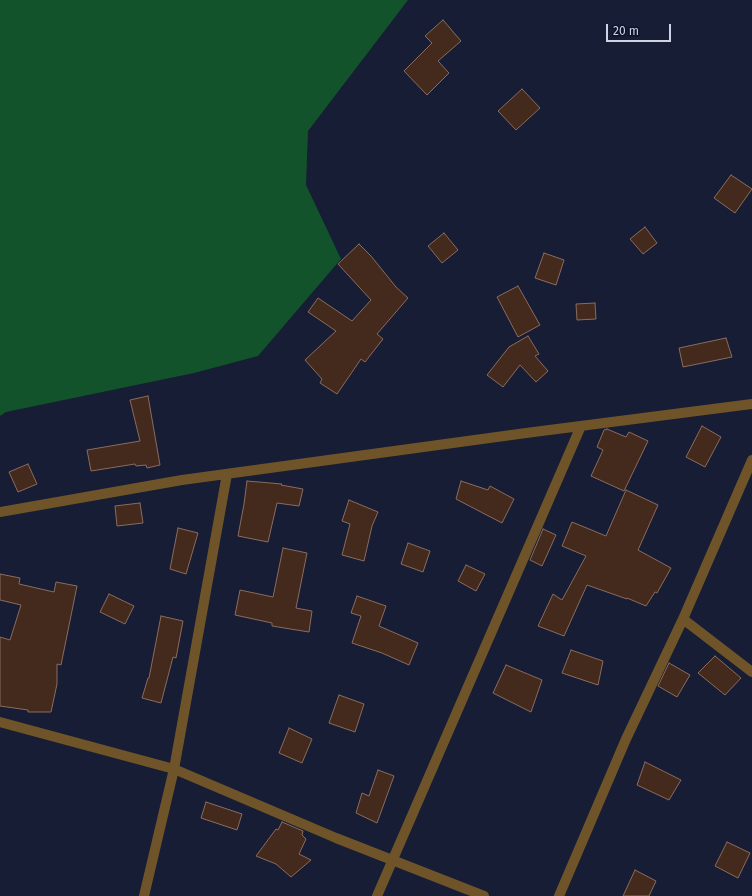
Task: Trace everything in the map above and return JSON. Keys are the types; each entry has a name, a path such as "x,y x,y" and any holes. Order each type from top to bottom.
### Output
{"street":[{"path":"0,512 182,480 752,404"},
{"path":"377,896 581,426"},
{"path":"559,896 626,739 683,619 752,460"},
{"path":"144,896 174,769 227,474"},
{"path":"683,619 752,672"},
{"path":"0,722 174,769 336,838 484,896"}],"green space":[{"path":"0,0 408,0 308,131 306,185 341,259 258,356 194,373 6,412 0,416"}],"building":[{"path":"443,20 461,41 438,61 449,73 427,95 404,71 432,43 425,36"},
{"path":"522,89 540,108 516,130 498,111"},
{"path":"731,175 752,189 735,213 714,198"},
{"path":"645,227 657,243 643,254 630,239"},
{"path":"444,233 458,250 442,263 428,246"},
{"path":"359,244 371,256 396,287 408,298 377,334 383,339 365,362 361,359 337,394 320,383 322,379 305,360 336,331 308,312 318,298 352,321 371,300 338,264"},
{"path":"544,253 564,260 556,285 535,278"},
{"path":"518,286 540,325 518,337 497,297"},
{"path":"595,303 596,319 577,320 576,304"},
{"path":"528,336 539,354 535,356 548,371 536,382 520,365 503,387 487,375 509,347"},
{"path":"726,338 732,357 683,367 679,348"},
{"path":"148,396 160,465 147,468 146,465 136,466 135,464 91,471 87,450 140,441 130,400"},
{"path":"702,426 721,437 705,467 686,457"},
{"path":"607,429 626,437 629,432 648,441 624,491 591,476 603,450 597,447 604,430"},
{"path":"28,464 37,484 18,492 9,472"},
{"path":"247,481 282,484 281,485 303,489 299,506 277,503 268,542 238,536"},
{"path":"461,481 488,490 490,486 514,499 502,523 456,499"},
{"path":"626,490 658,505 638,550 671,568 657,593 655,592 646,606 587,585 564,636 538,626 553,594 562,600 586,556 562,546 572,522 606,536"},
{"path":"349,500 378,512 372,526 364,561 342,555 350,524 342,521"},
{"path":"140,503 143,523 117,526 115,506"},
{"path":"178,528 198,533 186,574 170,569"},
{"path":"543,529 556,535 542,566 530,560"},
{"path":"408,543 430,551 423,572 401,564"},
{"path":"283,548 307,553 296,608 312,611 309,632 272,626 272,623 235,615 240,590 273,597"},
{"path":"466,565 485,574 476,591 458,581"},
{"path":"0,574 20,578 19,584 54,592 56,582 77,586 61,665 57,664 57,684 51,712 28,712 28,710 0,706 0,637 10,640 21,605 0,600"},
{"path":"109,594 134,606 125,624 100,612"},
{"path":"357,596 386,606 379,626 418,643 409,665 382,653 352,643 361,616 351,613"},
{"path":"161,616 183,621 176,658 173,657 161,703 142,698 149,678"},
{"path":"571,650 603,661 598,685 562,673"},
{"path":"715,656 741,678 725,695 698,673"},
{"path":"669,663 690,675 677,697 658,686"},
{"path":"506,665 542,680 531,712 493,693"},
{"path":"339,695 364,704 355,732 329,723"},
{"path":"289,728 312,739 302,763 279,753"},
{"path":"645,762 681,780 669,800 637,785"},
{"path":"378,770 394,776 377,823 356,813 362,793 369,796"},
{"path":"206,802 242,814 237,830 201,818"},
{"path":"282,822 303,831 302,835 306,839 299,854 311,860 291,877 276,864 256,856 276,829 278,830"},
{"path":"727,842 750,853 738,878 715,866"},
{"path":"635,870 656,881 649,896 623,896"}]}
